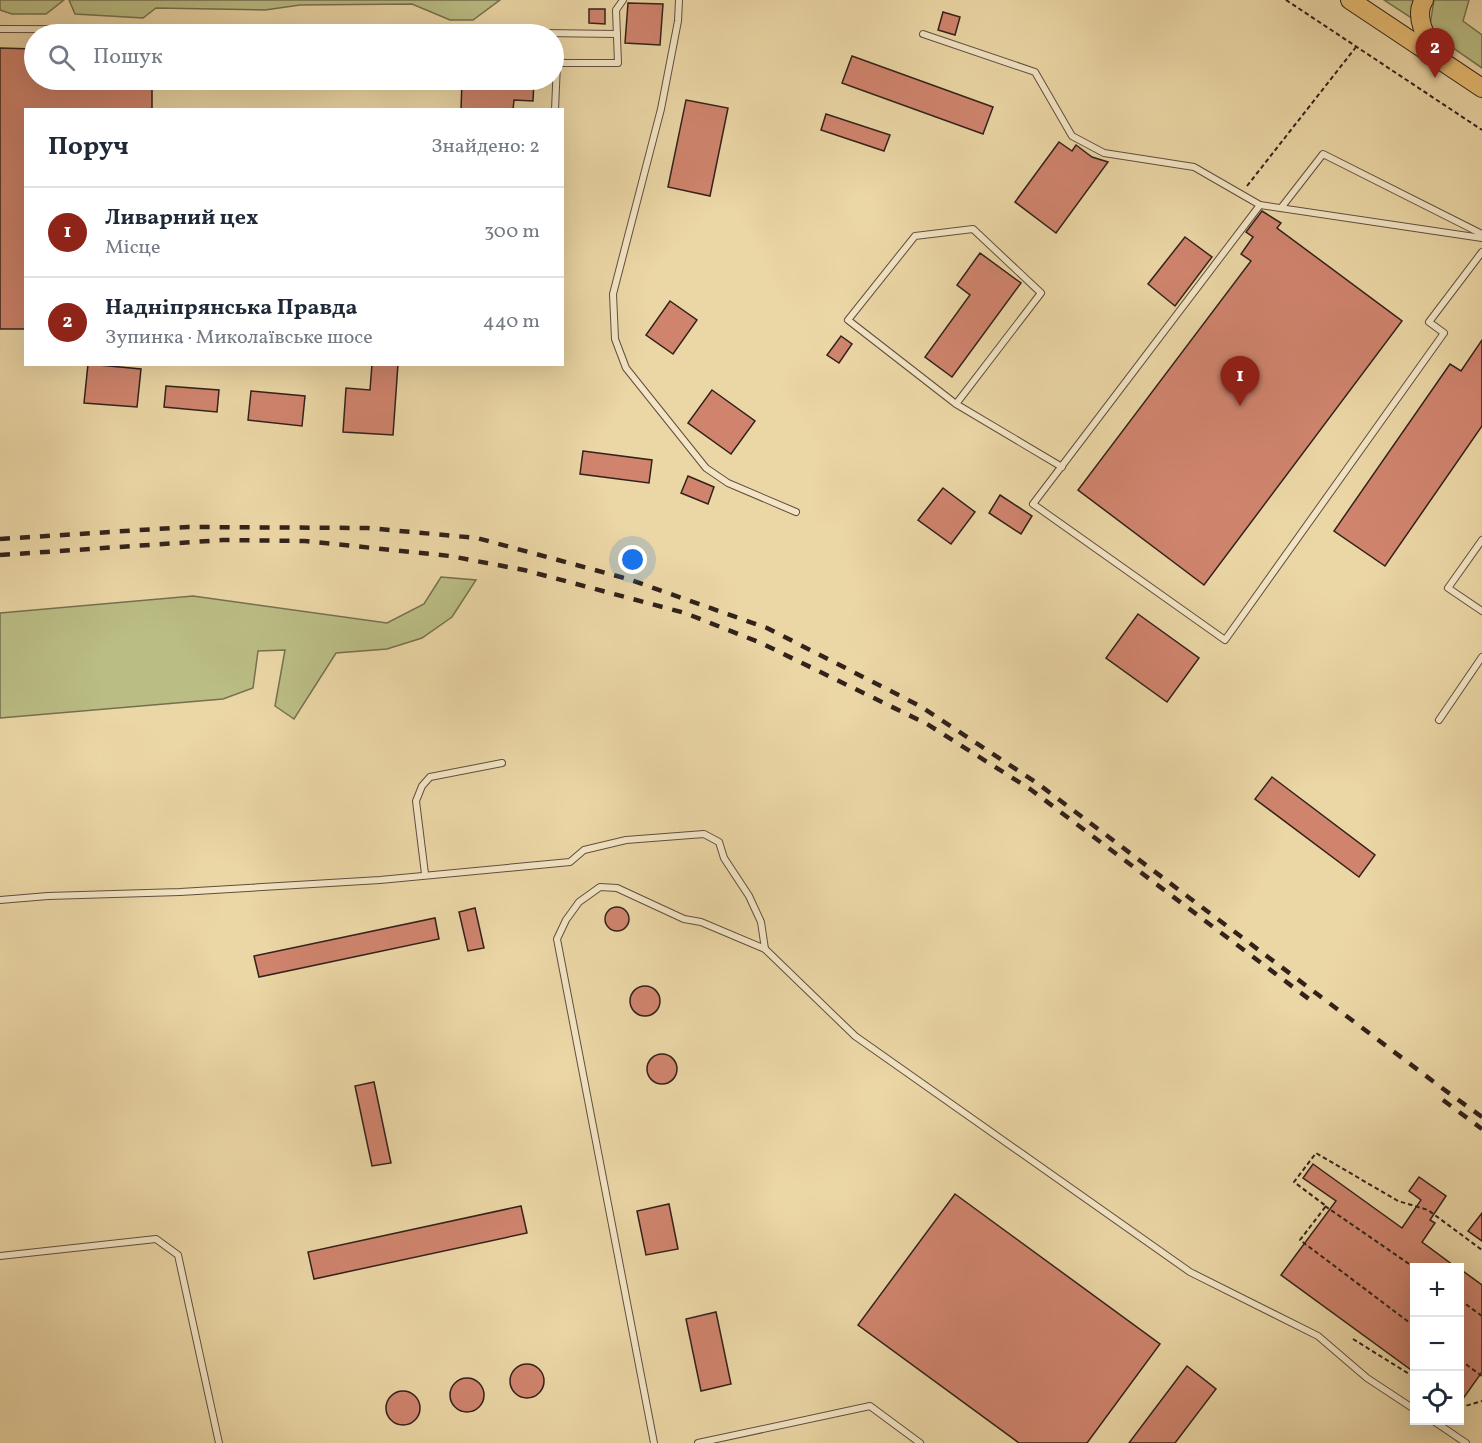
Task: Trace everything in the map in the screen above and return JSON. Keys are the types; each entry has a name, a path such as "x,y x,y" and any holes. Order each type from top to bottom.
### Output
{"main road":[{"path":"1350,0 1482,88"},
{"path":"1424,0 1421,4 1421,24 1426,39 1441,60"}],"lane":[{"path":"564,63 618,63 616,10 623,0"},
{"path":"679,0 678,21 661,109 613,294 615,339 626,368 706,468 728,483 796,512"},
{"path":"0,29 24,29"},
{"path":"564,33 617,34"},
{"path":"923,34 1035,72 1072,136 1104,153 1194,167 1260,205 1482,236"},
{"path":"555,108 556,90"},
{"path":"1281,208 1323,154 1482,236"},
{"path":"1260,205 1034,504 1225,640 1444,333 1429,322 1482,252"},
{"path":"956,404 1041,292 973,229 915,236 848,320 956,404 1062,467"},
{"path":"1482,540 1448,588 1482,611"},
{"path":"1439,720 1482,657"},
{"path":"424,874 416,801 422,786 430,777 502,763"},
{"path":"0,900 356,881 570,862 584,850 626,840 704,834 719,842 724,858 750,896 761,922 765,949"},
{"path":"654,1443 556,939 579,902 600,887 617,888 684,919 701,922 765,949 855,1036 1190,1272 1318,1336 1367,1378 1410,1406"},
{"path":"0,1256 156,1239 178,1255 219,1443"},
{"path":"698,1443 870,1406 920,1443"},
{"path":"1439,1425 1466,1443"}],"path":[{"path":"1286,0 1482,130"},
{"path":"1241,194 1356,47"},
{"path":"1410,1265 1294,1182 1316,1153 1398,1202 1428,1210 1482,1250"},
{"path":"1325,1206 1300,1240 1410,1323"},
{"path":"1464,1303 1482,1316"},
{"path":"1353,1339 1410,1375"},
{"path":"1464,1362 1482,1376"},
{"path":"1464,1406 1482,1401"}],"green space":[{"path":"0,0 64,0 46,14 12,14 0,10"},
{"path":"69,0 500,0 473,20 450,20 412,4 300,5 265,10 156,8 143,18 75,14"},
{"path":"1384,0 1415,0 1413,19"},
{"path":"1434,0 1469,0 1463,21 1482,35 1482,68 1436,36 1430,25"},
{"path":"441,577 476,580 452,617 422,638 387,649 336,653 294,719 275,706 285,650 258,651 253,688 223,699 0,718 0,613 193,596 387,623 424,604"}],"building":[{"path":"628,3 663,4 660,45 625,43"},
{"path":"589,9 605,9 605,24 589,23"},
{"path":"943,12 960,17 955,35 938,30"},
{"path":"0,48 24,49 24,90 152,90 152,108 24,108 24,329 0,329"},
{"path":"852,56 993,107 983,134 842,83"},
{"path":"462,90 534,90 533,101 514,100 513,108 461,108"},
{"path":"686,100 728,108 710,196 668,187"},
{"path":"826,114 890,135 884,151 821,130"},
{"path":"1059,142 1072,151 1076,145 1092,157 1108,162 1056,233 1015,202"},
{"path":"1262,211 1281,223 1277,228 1402,321 1204,585 1078,490 1251,261 1241,254 1253,237 1246,232"},
{"path":"1185,237 1212,257 1175,306 1148,284"},
{"path":"980,253 1021,283 952,377 925,357 970,295 957,285"},
{"path":"670,301 697,320 673,354 646,335"},
{"path":"841,336 852,344 839,363 827,355"},
{"path":"1482,340 1482,426 1385,566 1334,531 1450,364 1461,371"},
{"path":"88,366 141,369 137,407 84,403"},
{"path":"372,366 398,366 393,435 343,432 346,388 370,390"},
{"path":"166,386 219,390 217,412 164,407"},
{"path":"712,390 755,421 731,454 688,423"},
{"path":"251,391 305,396 302,426 248,420"},
{"path":"583,451 652,460 649,483 580,474"},
{"path":"688,476 714,487 708,504 681,493"},
{"path":"943,488 975,512 951,544 918,520"},
{"path":"1000,495 1032,516 1021,534 989,513"},
{"path":"1138,614 1199,658 1167,702 1106,658"},
{"path":"1272,777 1375,855 1359,877 1255,799"},
{"path":"617,907 622,908 628,914 628,924 622,930 617,931 612,930 606,924 605,919 606,914 612,908"},
{"path":"475,908 484,948 468,951 459,912"},
{"path":"435,918 439,939 259,977 254,956"},
{"path":"645,986 656,990 660,1001 656,1012 645,1016 634,1012 630,1001 634,990"},
{"path":"662,1054 673,1058 677,1069 673,1080 662,1084 651,1080 647,1069 651,1058"},
{"path":"374,1082 391,1163 372,1166 355,1086"},
{"path":"1313,1164 1402,1228 1421,1200 1409,1191 1419,1177 1446,1196 1430,1220 1435,1223 1422,1242 1450,1263 1410,1263 1410,1369 1281,1275 1336,1201 1303,1178"},
{"path":"955,1194 1160,1344 1087,1443 1019,1443 858,1325"},
{"path":"669,1204 678,1249 646,1255 637,1211"},
{"path":"521,1206 527,1233 314,1279 308,1252"},
{"path":"1482,1213 1482,1241 1468,1231"},
{"path":"1464,1272 1482,1285 1482,1372 1464,1397"},
{"path":"716,1312 731,1384 701,1391 686,1319"},
{"path":"527,1364 539,1369 544,1381 539,1393 527,1398 515,1393 510,1381 515,1369"},
{"path":"1187,1366 1216,1389 1175,1443 1129,1443"},
{"path":"467,1378 479,1383 484,1395 479,1407 467,1412 455,1407 450,1395 455,1383"},
{"path":"403,1391 415,1396 420,1408 415,1420 403,1425 391,1420 386,1408 391,1396"}],"railway":[{"path":"0,539 188,527 368,528 477,538 628,579 767,628 920,706 1037,783 1482,1117"},
{"path":"0,555 223,540 305,541 450,556 524,570 685,613 761,643 927,724 1030,789 1309,999"},
{"path":"1443,1100 1482,1129"}],"place":[{"name":"Надніпрянська Правда","path":"1435,78"},
{"name":"Ливарний цех","path":"1240,406"}]}
